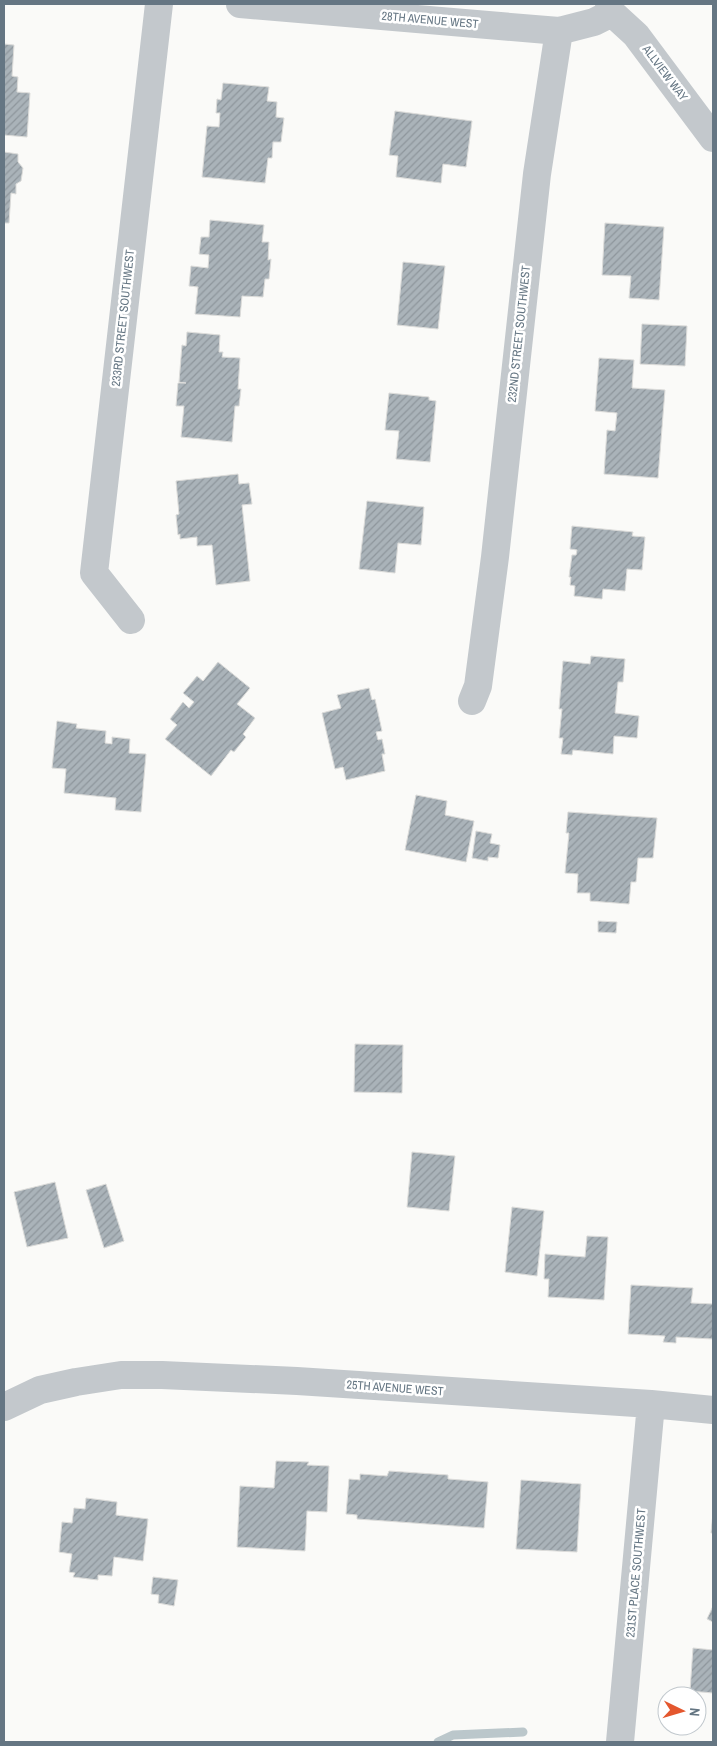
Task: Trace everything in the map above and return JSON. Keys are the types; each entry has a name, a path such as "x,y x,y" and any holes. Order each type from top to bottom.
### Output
{"street":[{"name":"233RD STREET SOUTHWEST","path":"131,620 94,573 159,4"},
{"name":"28TH AVENUE WEST","path":"240,4 559,31"},
{"path":"559,31 594,22 611,8"},
{"name":"ALLVIEW WAY","path":"611,8 636,35 713,138"},
{"name":"232ND STREET SOUTHWEST","path":"472,701 478,686 495,557 537,174 559,31"},
{"name":"25TH AVENUE WEST","path":"4,1407 40,1390 76,1382 122,1375 162,1375 297,1381 651,1404 713,1410"},
{"name":"231ST PLACE SOUTHWEST","path":"620,1742 651,1404"}],"building":[{"path":"4,44 14,45 12,76 18,77 17,92 30,93 27,137 4,135"},
{"path":"223,83 269,87 267,101 277,102 276,117 284,118 281,142 273,142 272,158 268,158 265,183 202,177 207,126 219,127 220,113 216,113 217,99 221,100"},
{"path":"395,111 472,121 466,167 443,164 441,183 396,177 398,156 389,155"},
{"path":"4,152 18,154 18,162 23,168 21,181 16,184 16,194 11,193 9,223 4,223"},
{"path":"210,220 264,225 262,242 269,242 268,260 271,259 269,279 265,279 263,297 242,296 240,317 195,314 198,287 189,286 191,266 208,268 209,255 199,254 201,237 209,237"},
{"path":"605,223 664,227 659,300 629,298 631,276 602,275"},
{"path":"403,262 445,266 438,329 397,325"},
{"path":"642,324 687,326 685,366 640,364"},
{"path":"187,332 220,335 219,352 223,352 222,357 240,358 238,389 241,389 239,406 235,406 232,442 181,437 184,406 176,406 178,383 186,383 179,382 182,345 186,346"},
{"path":"599,358 634,360 632,388 665,390 658,478 604,474 607,430 615,431 617,413 595,411"},
{"path":"389,393 429,397 429,400 436,401 430,462 396,459 399,431 385,430"},
{"path":"238,474 239,484 249,483 252,504 242,505 250,581 216,585 212,545 197,546 197,537 180,539 180,534 178,535 176,515 179,514 176,481"},
{"path":"367,501 424,507 421,545 398,543 395,573 359,569"},
{"path":"572,526 633,532 632,536 645,537 642,570 627,569 625,591 603,589 602,599 574,596 575,586 570,585 571,577 569,577 572,555 576,555 577,550 570,549"},
{"path":"591,656 625,659 623,682 618,682 615,713 639,716 637,738 614,736 613,754 573,750 572,755 561,754 563,738 559,738 562,709 559,709 563,661 590,664"},
{"path":"218,662 250,688 237,704 255,718 243,734 246,737 234,752 231,750 211,776 165,739 177,725 170,719 183,702 189,708 194,702 183,693 197,676 203,681"},
{"path":"369,688 372,700 375,699 382,731 376,732 378,740 382,739 385,754 382,754 385,771 346,780 343,767 335,769 322,713 341,708 337,695"},
{"path":"57,721 77,724 76,728 106,731 105,743 112,744 112,737 130,739 129,753 146,754 141,812 115,810 116,798 64,793 66,769 52,768"},
{"path":"416,795 447,801 445,815 474,821 466,862 405,850"},
{"path":"568,812 657,818 653,858 638,858 636,882 631,882 629,904 590,901 590,893 577,893 578,874 565,873 569,833 566,833"},
{"path":"476,831 492,834 490,843 500,845 498,858 488,857 488,861 472,858"},
{"path":"598,921 617,922 616,933 598,932"},
{"path":"355,1044 403,1045 402,1093 354,1092"},
{"path":"412,1152 455,1156 449,1211 407,1207"},
{"path":"55,1182 68,1238 27,1247 14,1192"},
{"path":"106,1184 124,1241 104,1248 86,1190"},
{"path":"512,1207 544,1211 537,1276 505,1272"},
{"path":"587,1236 608,1237 604,1300 548,1297 549,1279 544,1279 545,1254 585,1257"},
{"path":"631,1285 693,1288 691,1303 713,1304 713,1339 676,1337 676,1343 663,1342 665,1336 628,1334"},
{"path":"276,1461 309,1462 307,1465 329,1466 327,1512 307,1511 305,1551 237,1547 240,1486 274,1488"},
{"path":"389,1471 448,1475 448,1479 488,1482 484,1528 357,1519 357,1515 346,1514 349,1479 360,1480 360,1474 387,1476"},
{"path":"521,1480 581,1484 577,1552 516,1549"},
{"path":"86,1498 117,1502 116,1515 148,1519 143,1561 114,1557 112,1576 98,1575 98,1580 73,1577 75,1573 69,1572 72,1554 59,1552 62,1522 72,1523 74,1508 85,1509"},
{"path":"713,1513 713,1533 711,1533"},
{"path":"153,1577 178,1580 174,1606 158,1603 159,1595 151,1594"},
{"path":"713,1606 713,1622 707,1619"},
{"path":"693,1648 713,1650 713,1693 707,1692 707,1686 690,1686"}],"waterway":[{"path":"438,1742 453,1735 523,1732"}]}
